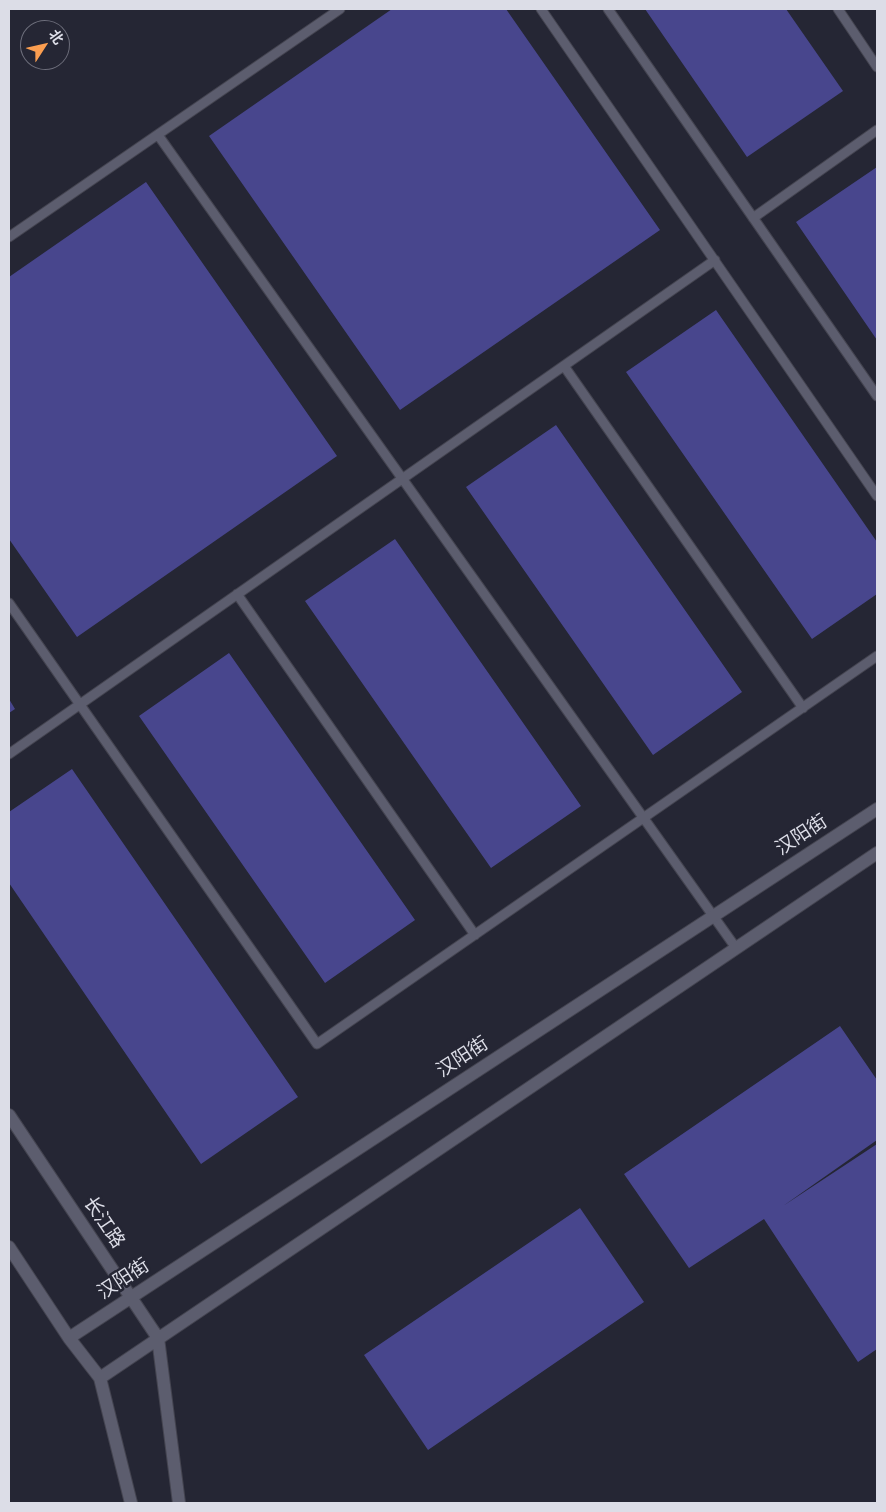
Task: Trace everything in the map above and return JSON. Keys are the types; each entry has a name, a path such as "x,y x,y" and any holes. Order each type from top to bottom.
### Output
{"main road":[{"name":"汉阳街","path":"69,1338 877,809"},
{"path":"100,1378 877,853"},
{"name":"长江路","path":"9,1115 158,1338 179,1503"},
{"path":"9,1247 69,1338 100,1378 131,1503"}],"lane":[{"path":"9,237 340,9"},
{"path":"541,9 877,496"},
{"path":"608,9 877,396"},
{"path":"838,9 877,67"},
{"path":"753,218 877,130"},
{"path":"158,135 736,948"},
{"path":"9,754 715,260"},
{"path":"564,366 804,708"},
{"path":"237,594 475,935"},
{"path":"9,603 317,1044 877,656"}],"building":[{"path":"392,9 506,9 660,230 400,410 209,136"},
{"path":"645,9 786,9 843,91 747,157"},
{"path":"877,167 877,340 796,222"},
{"path":"146,182 337,456 77,637 9,539 9,277"},
{"path":"716,310 877,542 877,594 812,639 626,372"},
{"path":"556,425 742,692 653,755 466,487"},
{"path":"395,539 581,806 491,868 305,601"},
{"path":"229,653 415,920 325,983 139,716"},
{"path":"9,699 15,709 9,713"},
{"path":"72,769 298,1097 201,1164 9,883 9,812"},
{"path":"840,1026 877,1080 877,1140 783,1206 877,1144 877,1349 858,1362 764,1219 689,1268 624,1174"},
{"path":"580,1208 644,1302 428,1450 364,1355"}]}
